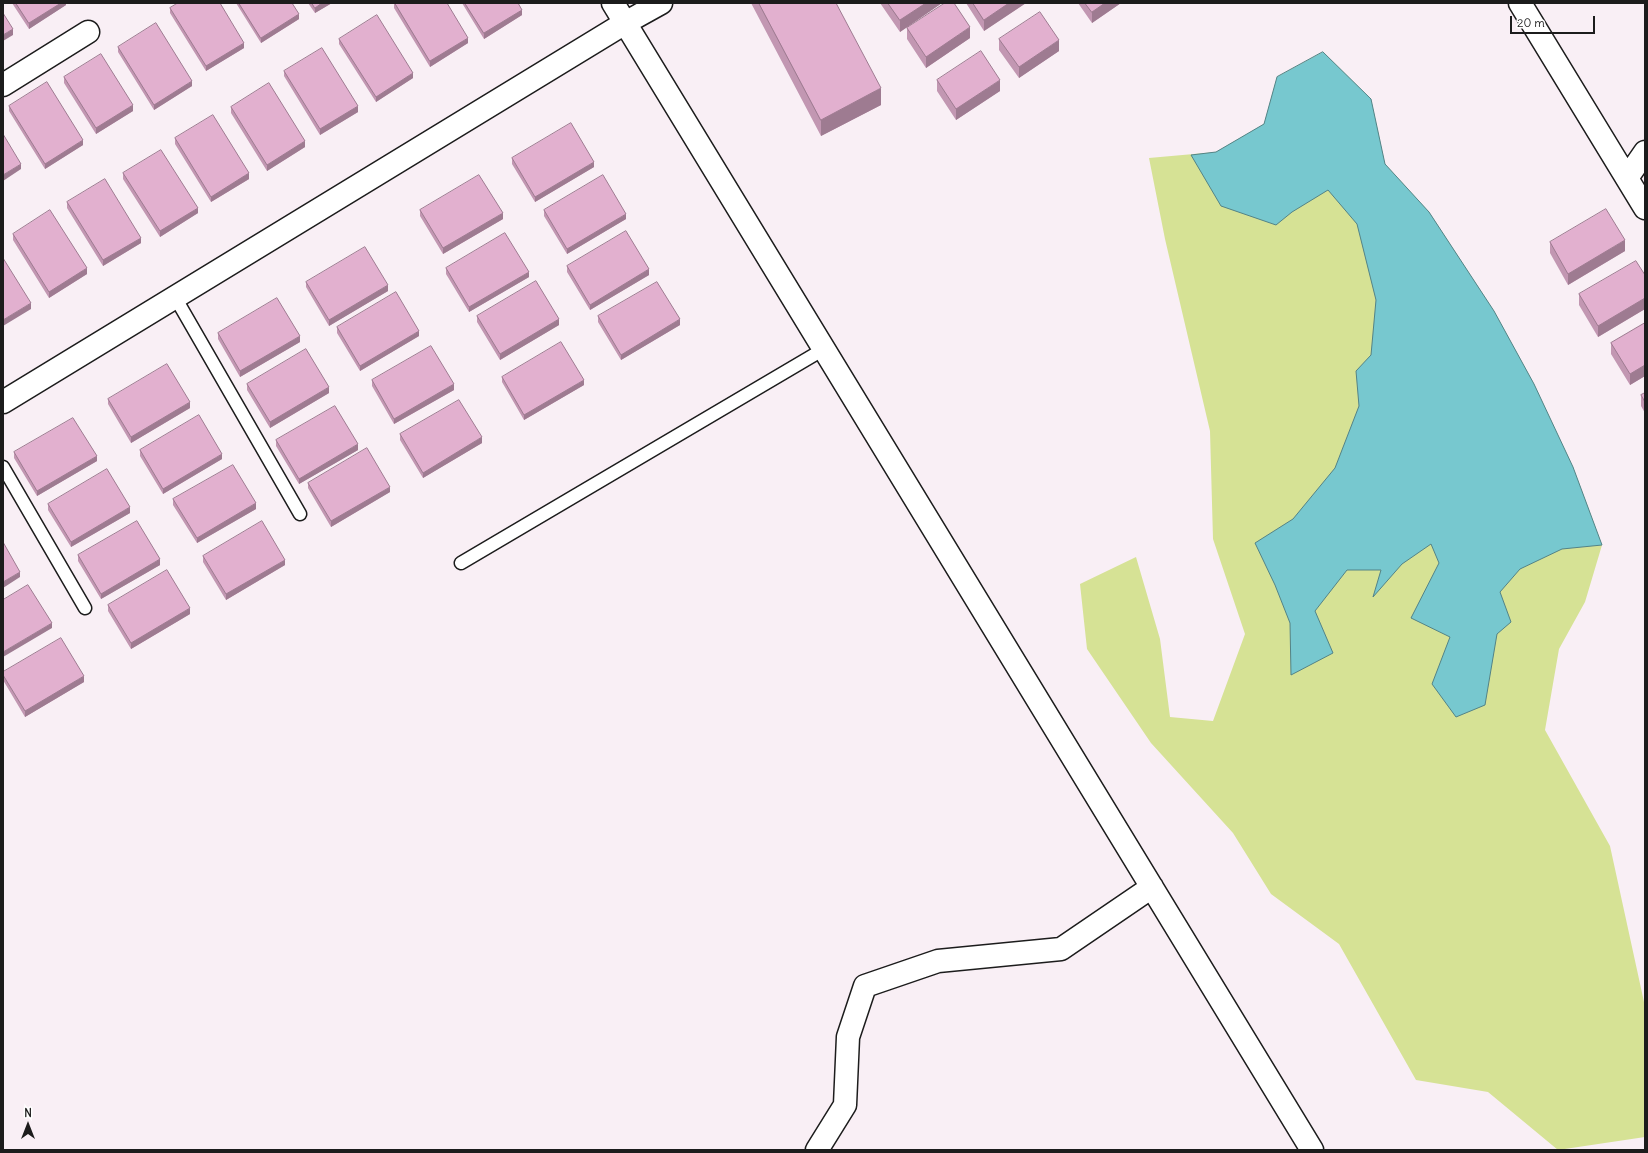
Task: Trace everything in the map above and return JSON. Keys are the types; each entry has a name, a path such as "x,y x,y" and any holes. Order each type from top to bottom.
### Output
{"street":[{"path":"613,3 1312,1150"},
{"path":"3,402 625,23 661,3"},
{"path":"1520,3 1645,208"},
{"path":"3,85 88,32"},
{"path":"1627,178 1645,152"},
{"path":"817,1150 845,1105 848,1037 865,986 938,961 1061,949 1152,887"}],"lane":[{"path":"175,297 300,514"},
{"path":"461,563 824,349"},
{"path":"3,467 85,608"}],"green space":[{"path":"1323,52 1371,99 1385,164 1429,212 1494,311 1534,384 1573,467 1602,545 1585,602 1559,649 1545,730 1610,846 1644,1002 1645,1137 1558,1150 1488,1092 1416,1080 1339,944 1271,894 1233,833 1151,743 1087,649 1080,584 1136,557 1160,639 1170,717 1213,721 1245,634 1213,539 1210,431 1165,239 1149,158 1216,152 1264,124 1277,77"}],"water":[{"path":"1323,52 1371,99 1385,164 1429,212 1494,311 1534,384 1573,467 1602,545 1562,549 1520,569 1500,592 1511,622 1497,634 1485,705 1456,717 1432,684 1450,637 1411,618 1439,563 1431,544 1402,564 1373,597 1381,570 1347,570 1315,611 1333,653 1291,675 1290,623 1275,585 1255,543 1293,519 1335,468 1359,406 1356,371 1371,355 1376,300 1357,224 1328,190 1292,212 1276,225 1221,206 1191,155 1216,152 1264,124 1277,77"}],"building":[{"path":"16,3 61,3 29,23"},
{"path":"178,3 220,3 244,43 206,66 170,8"},
{"path":"239,3 292,3 299,14 261,38"},
{"path":"312,3 322,3 315,8"},
{"path":"395,3 447,3 468,38 430,61"},
{"path":"465,3 518,3 522,10 484,33"},
{"path":"759,3 836,3 881,88 821,120"},
{"path":"888,3 926,3 900,20"},
{"path":"945,3 954,3 970,27 926,57 907,28"},
{"path":"973,3 1009,3 984,20"},
{"path":"1085,3 1105,3 1092,12"},
{"path":"1040,12 1059,40 1019,67 999,39"},
{"path":"3,13 13,29 3,35"},
{"path":"377,15 413,73 376,97 339,39"},
{"path":"156,23 192,81 154,105 118,47"},
{"path":"322,48 358,106 320,129 284,71"},
{"path":"981,51 1000,80 956,109 937,80"},
{"path":"101,54 133,105 96,128 64,77"},
{"path":"47,82 83,140 45,164 9,106"},
{"path":"269,83 305,141 267,165 231,107"},
{"path":"213,115 249,173 211,197 175,138"},
{"path":"571,123 594,162 535,197 512,158"},
{"path":"3,134 21,164 3,175"},
{"path":"161,150 198,208 160,231 123,173"},
{"path":"479,175 503,213 443,248 420,210"},
{"path":"603,175 626,214 567,249 544,210"},
{"path":"105,179 141,238 103,260 67,202"},
{"path":"1606,209 1625,240 1568,274 1550,242"},
{"path":"50,210 87,268 49,292 13,234"},
{"path":"626,231 649,269 590,305 567,266"},
{"path":"505,233 529,272 469,307 446,268"},
{"path":"365,247 388,285 329,320 306,282"},
{"path":"3,258 31,303 3,320"},
{"path":"1636,261 1645,275 1645,298 1598,326 1579,294"},
{"path":"536,281 559,319 500,354 477,316"},
{"path":"657,282 680,319 621,355 598,316"},
{"path":"396,292 419,331 360,366 337,327"},
{"path":"277,298 300,336 240,371 218,333"},
{"path":"1645,323 1645,365 1630,374 1611,343"},
{"path":"561,342 584,380 524,415 502,377"},
{"path":"431,346 454,384 394,419 372,380"},
{"path":"306,349 329,387 270,422 247,384"},
{"path":"167,364 190,402 131,437 108,399"},
{"path":"1645,393 1645,402 1641,395"},
{"path":"459,400 482,437 423,473 400,434"},
{"path":"335,406 358,444 299,479 276,440"},
{"path":"199,415 222,454 163,489 140,450"},
{"path":"73,418 97,456 37,491 14,452"},
{"path":"367,448 390,487 331,521 308,483"},
{"path":"233,465 256,503 197,538 173,499"},
{"path":"107,469 130,507 71,542 48,504"},
{"path":"137,521 160,559 101,594 78,555"},
{"path":"262,521 285,560 226,594 203,556"},
{"path":"3,542 20,572 3,582"},
{"path":"167,570 190,608 131,643 108,605"},
{"path":"28,585 52,623 3,652 3,600"},
{"path":"61,638 84,676 25,711 3,675 3,672"}]}
